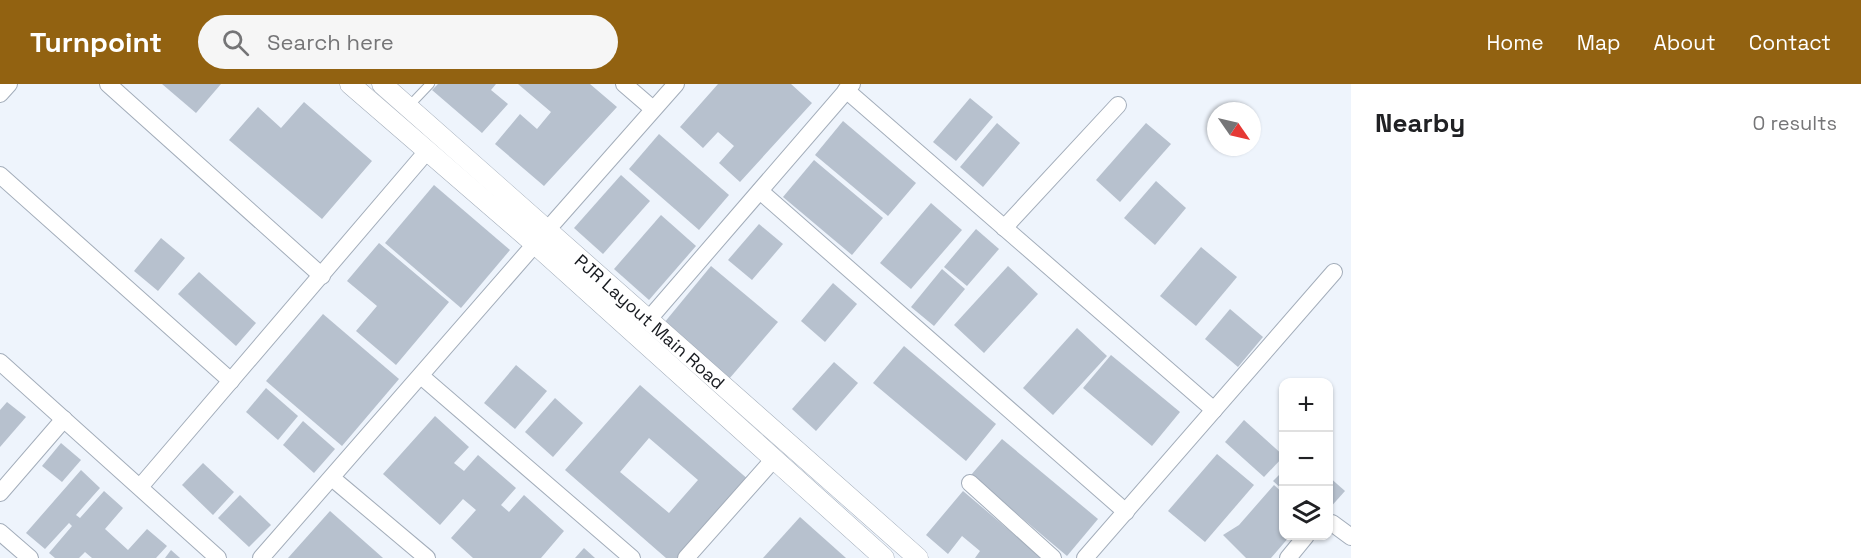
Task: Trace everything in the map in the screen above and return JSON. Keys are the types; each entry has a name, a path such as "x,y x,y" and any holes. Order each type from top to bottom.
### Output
{"street":[{"path":"0,94 9,84"},
{"path":"108,84 322,276"},
{"path":"350,84 535,244 884,558"},
{"name":"PJR Layout Main Road","path":"382,84 918,558"},
{"path":"624,84 653,109"},
{"path":"548,229 676,84"},
{"path":"649,319 849,87 1004,228 1214,410"},
{"path":"1004,228 1118,105"},
{"path":"140,487 428,150"},
{"path":"0,175 231,381"},
{"path":"760,191 1126,512"},
{"path":"261,558 535,244"},
{"path":"574,279 588,265"},
{"path":"1085,558 1334,272"},
{"path":"0,362 218,558"},
{"path":"421,376 632,558"},
{"path":"0,493 64,419"},
{"path":"686,558 773,460"},
{"path":"332,478 427,558"},
{"path":"970,483 1053,558"},
{"path":"1333,524 1351,537"},
{"path":"0,532 30,558"},
{"path":"1288,558 1303,540"}],"lane":[{"path":"408,106 430,84"}],"building":[{"path":"162,84 221,84 196,113"},
{"path":"438,84 496,84 491,90 508,104 482,133 432,90"},
{"path":"518,84 590,84 617,107 544,186 495,144 520,114 537,129 551,112"},
{"path":"718,84 791,84 812,103 740,182 719,163 734,146 718,132 703,148 680,127"},
{"path":"970,98 993,117 956,161 933,142"},
{"path":"304,102 372,161 322,219 229,140 258,107 281,128"},
{"path":"843,121 916,183 888,216 815,155"},
{"path":"997,123 1020,143 983,187 960,167"},
{"path":"1146,123 1171,144 1120,202 1096,180"},
{"path":"659,134 729,195 699,230 629,169"},
{"path":"814,160 883,218 852,255 783,197"},
{"path":"621,175 650,201 603,254 574,228"},
{"path":"1156,181 1186,208 1155,245 1124,218"},
{"path":"434,185 510,250 461,308 385,243"},
{"path":"931,203 962,230 911,289 880,263"},
{"path":"661,215 696,246 649,300 614,269"},
{"path":"759,224 783,244 752,280 728,260"},
{"path":"976,229 999,249 967,286 944,267"},
{"path":"161,238 185,258 158,291 134,271"},
{"path":"379,243 449,302 396,365 356,331 377,306 347,281"},
{"path":"1201,247 1237,277 1196,326 1160,296"},
{"path":"711,266 778,322 729,379 664,323"},
{"path":"1008,266 1038,294 984,353 954,325"},
{"path":"942,269 965,289 934,326 911,307"},
{"path":"199,272 256,323 236,346 178,294"},
{"path":"833,283 857,304 825,342 801,321"},
{"path":"1230,309 1263,337 1238,367 1205,339"},
{"path":"323,314 399,379 342,446 266,381"},
{"path":"1077,328 1107,356 1053,415 1023,388"},
{"path":"904,346 996,424 966,461 873,383"},
{"path":"1111,355 1180,412 1152,446 1083,388"},
{"path":"834,362 858,383 816,431 792,409"},
{"path":"516,365 547,391 515,429 484,403"},
{"path":"640,385 750,481 682,558 666,558 565,470","holes":["649,438 698,480 669,513 620,472"]},
{"path":"266,388 298,416 278,440 246,412"},
{"path":"555,398 583,423 553,457 525,432"},
{"path":"7,402 26,417 0,447 0,410"},
{"path":"435,416 469,447 454,463 464,471 478,455 516,488 501,505 509,512 524,495 564,531 541,558 473,558 451,538 476,510 463,499 440,525 383,474"},
{"path":"1244,420 1279,452 1279,461 1264,477 1225,442"},
{"path":"303,421 335,449 314,473 283,445"},
{"path":"1002,439 1098,519 1067,556 971,475"},
{"path":"61,443 81,460 62,482 42,466"},
{"path":"1217,454 1254,485 1205,542 1168,511"},
{"path":"203,463 234,492 213,515 182,485"},
{"path":"81,470 100,488 76,515 80,518 104,491 123,508 105,529 128,550 147,529 167,546 156,558 92,558 85,552 79,558 55,558 49,553 72,526 69,523 45,549 26,533"},
{"path":"1279,475 1279,486 1273,481"},
{"path":"1333,480 1345,491 1333,504"},
{"path":"1274,485 1279,490 1279,540 1287,540 1271,558 1246,558 1223,535 1239,525"},
{"path":"963,491 1042,558 975,558 980,551 962,536 948,554 926,535"},
{"path":"240,495 271,525 249,547 218,518"},
{"path":"330,511 383,558 288,558"},
{"path":"800,517 846,558 763,558"},
{"path":"584,548 595,558 575,558"},
{"path":"171,550 180,558 165,558"}]}
